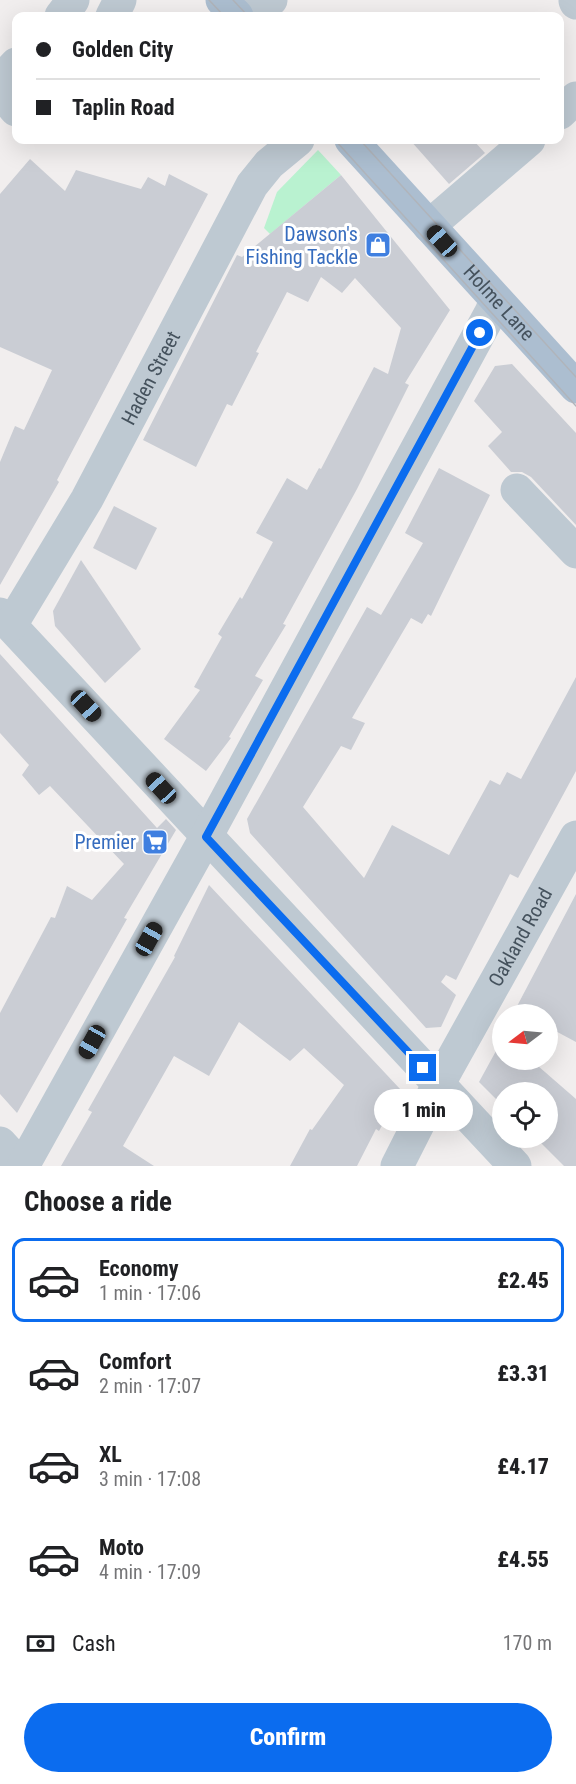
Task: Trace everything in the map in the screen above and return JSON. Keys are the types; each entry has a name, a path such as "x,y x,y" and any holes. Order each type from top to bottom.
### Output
{"main road":[{"path":"222,0 233,12"},
{"name":"Holme Lane","path":"355,144 576,387"}],"street":[{"path":"257,12 271,0"},
{"path":"12,68 6,74 6,82 12,105"},
{"path":"564,110 576,99"},
{"name":"Haden Street","path":"5,619 87,500 252,185 268,164 293,144"},
{"path":"429,226 524,144"},
{"path":"0,1143 22,1166 206,837 496,300"},
{"path":"517,490 576,552"},
{"path":"5,619 515,1166"},
{"name":"Oakland Road","path":"397,1166 438,1085 576,837"}],"green space":[{"path":"318,150 341,175 270,234 264,228 277,192"}],"building":[{"path":"414,144 477,144 485,153 449,184"},
{"path":"30,159 65,191 76,170 141,189 148,177 165,186 169,174 208,194 57,480 59,482 0,585 0,462 15,426 24,430 52,370 0,347 0,194"},
{"path":"341,175 450,310 405,383 409,385 357,489 283,624 286,625 255,676 263,680 229,737 231,738 206,771 164,739 200,690 194,687 222,637 218,634 240,597 242,599 273,542 256,533 287,478 307,490 319,468 321,469 374,367 388,374 401,328 355,278 342,293 321,277 308,302 287,292 256,352 259,353 232,406 227,404 196,467 143,440 237,255 242,257"},
{"path":"512,364 576,433 576,525 531,477 522,472 511,472 488,446 502,432 474,401 495,366"},
{"path":"439,468 490,495 431,616 428,614 422,624 411,618 352,718 365,723 351,750 341,746 303,807 364,878 392,825 449,855 490,780 500,785 507,772 521,779 576,677 576,771 518,878 510,874 456,980 446,975 441,982 456,995 441,1027 426,1028 250,833 247,819 367,607 381,615 423,543 405,533"},
{"path":"114,506 157,528 136,570 93,548"},
{"path":"81,560 141,649 105,683 55,626 53,611"},
{"path":"0,654 157,828 166,819 176,830 124,918 127,919 17,1113 0,1094 0,1013 51,917 55,918 67,886 92,900 124,864 50,786 39,795 22,775 29,765 0,733"},
{"path":"209,885 401,1090 379,1131 376,1129 357,1166 290,1166 310,1129 312,1130 344,1085 304,1048 290,1061 239,1022 209,1076 174,1056 123,1146 154,1166 61,1166 92,1112 88,1110 175,957"},
{"path":"576,894 576,1042 558,1032 558,1004 518,1004"},
{"path":"492,1058 492,1070 543,1070 556,1082 492,1082 492,1095 479,1082"},
{"path":"558,1083 576,1099 576,1166 564,1166 546,1148 558,1148"}],"tram line":[{"path":"209,0 220,12"},
{"path":"233,0 244,12"},
{"path":"339,144 576,406"},
{"path":"364,144 576,377"}],"place":[{"name":"Dawson's Fishing Tackle","path":"378,245"},
{"name":"Premier","path":"155,842"}],"route":[{"path":"423,1068 206,837 480,333"}]}
